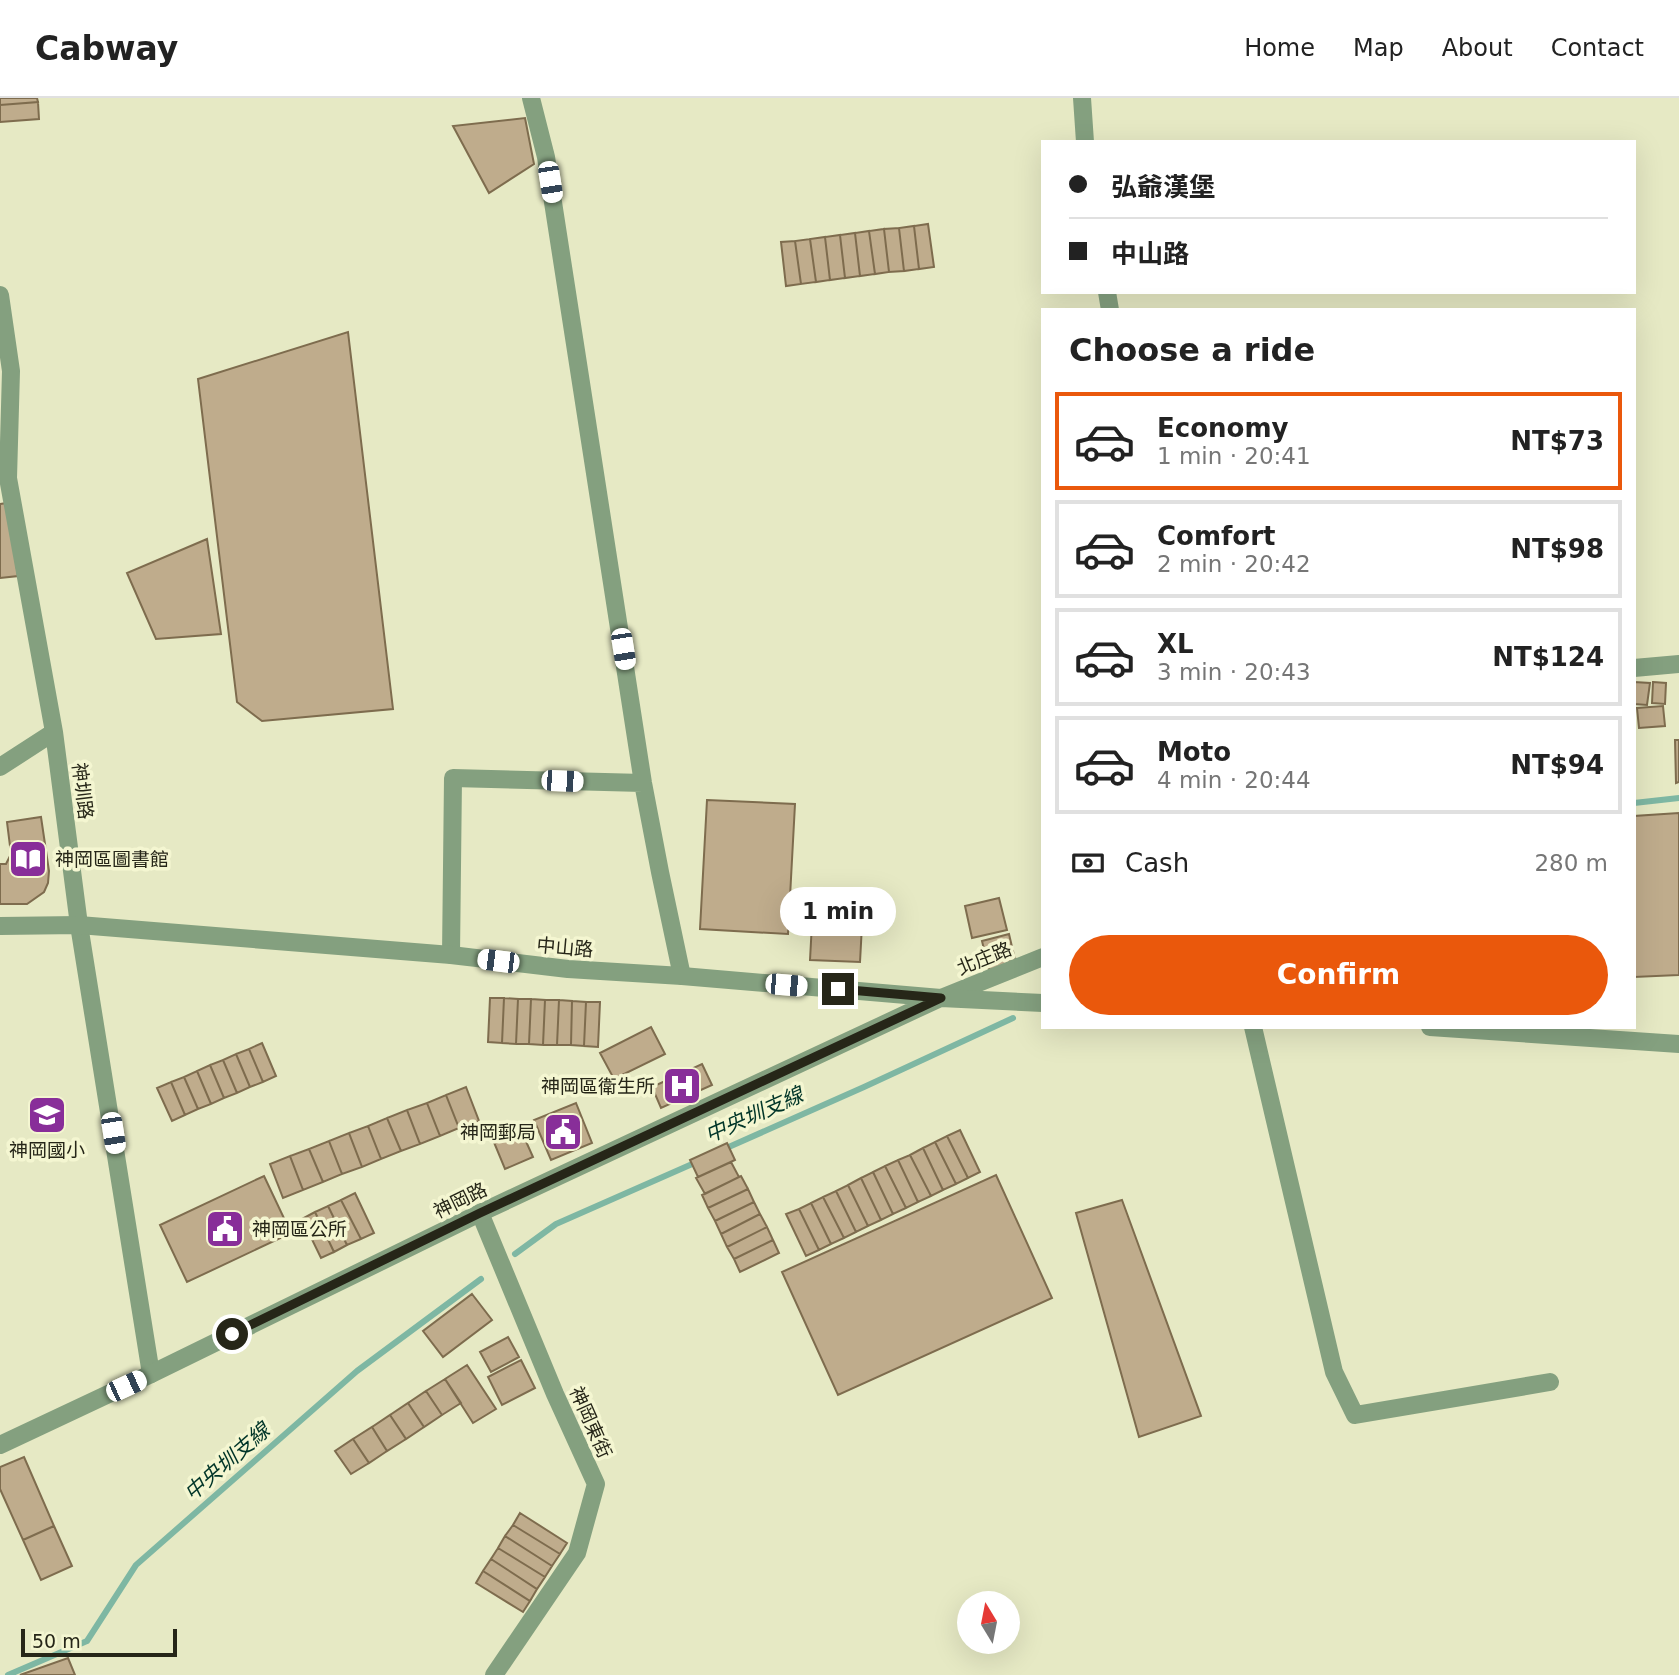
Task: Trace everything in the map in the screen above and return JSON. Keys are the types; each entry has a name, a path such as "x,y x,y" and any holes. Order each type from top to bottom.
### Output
{"street":[{"path":"531,98 546,157 643,783 682,976"},
{"path":"1082,98 1085,140"},
{"name":"神圳路","path":"0,295 6,373 4,480 54,732 79,925 152,1374"},
{"path":"1636,668 1679,664"},
{"path":"0,766 54,732"},
{"path":"451,955 453,778 643,783"},
{"name":"中山路","path":"0,926 79,925 451,955 568,969 941,998 1041,1003"},
{"name":"北庄路","path":"941,998 1041,958"},
{"name":"神岡路","path":"0,1446 480,1213 941,998"},
{"path":"1253,1029 1334,1372 1355,1415 1550,1382"},
{"path":"1459,1029 1679,1044"},
{"name":"神岡東街","path":"480,1213 555,1394 596,1484 577,1553 494,1675"}],"building":[{"path":"0,98 37,98 38,102 0,105"},
{"path":"38,102 39,119 0,122 0,105"},
{"path":"525,118 534,164 489,193 453,126"},
{"path":"928,224 934,267 919,269 914,226"},
{"path":"914,226 919,269 904,271 899,228"},
{"path":"899,228 904,271 889,272 884,229"},
{"path":"884,229 889,272 875,274 869,231"},
{"path":"869,231 875,274 860,276 855,233"},
{"path":"855,233 860,276 845,278 840,235"},
{"path":"840,235 845,278 830,280 825,237"},
{"path":"825,237 830,280 816,282 810,239"},
{"path":"810,239 816,282 801,284 795,241"},
{"path":"795,241 801,284 786,286 781,242"},
{"path":"348,332 393,709 262,721 237,702 198,379"},
{"path":"7,503 18,576 0,578 0,504"},
{"path":"207,539 221,634 156,639 127,573"},
{"path":"1636,682 1650,683 1647,705 1636,704"},
{"path":"1653,682 1666,683 1665,704 1652,703"},
{"path":"1663,706 1665,726 1639,728 1637,708"},
{"path":"1675,740 1679,740 1679,782 1676,783"},
{"path":"707,800 795,804 788,934 700,929"},
{"path":"1679,813 1679,975 1636,977 1636,816"},
{"name":"神岡區圖書館","path":"41,817 49,871 44,892 27,904 0,904 0,864 6,864 11,854 7,822"},
{"path":"999,898 1007,930 972,938 965,906"},
{"path":"812,923 862,925 860,962 810,960"},
{"path":"1009,934 1016,964 989,970 982,941"},
{"path":"490,998 504,998 502,1043 488,1042"},
{"path":"504,998 518,999 516,1044 502,1043"},
{"path":"518,999 531,999 529,1044 516,1044"},
{"path":"531,999 545,1000 543,1045 529,1044"},
{"path":"545,1000 559,1000 557,1045 543,1045"},
{"path":"559,1000 572,1001 571,1045 557,1045"},
{"path":"572,1001 586,1002 584,1046 571,1045"},
{"path":"586,1002 600,1002 598,1047 584,1046"},
{"path":"651,1027 665,1054 614,1079 600,1053"},
{"path":"262,1043 276,1076 263,1082 249,1049"},
{"path":"249,1049 263,1082 250,1087 236,1054"},
{"path":"236,1054 250,1087 237,1093 223,1060"},
{"path":"223,1060 237,1093 224,1098 210,1065"},
{"name":"神岡區衛生所","path":"702,1064 712,1085 661,1108 652,1087"},
{"path":"210,1065 224,1098 211,1104 197,1071"},
{"path":"197,1071 211,1104 198,1109 184,1077"},
{"path":"184,1077 198,1109 185,1115 171,1082"},
{"path":"171,1082 185,1115 172,1121 157,1088"},
{"path":"466,1087 479,1121 459,1128 446,1095"},
{"path":"446,1095 459,1128 440,1136 427,1103"},
{"path":"427,1103 440,1136 420,1144 407,1110"},
{"name":"神岡郵局","path":"576,1103 592,1143 551,1160 534,1120"},
{"path":"407,1110 420,1144 401,1151 387,1118"},
{"path":"387,1118 401,1151 381,1159 368,1126"},
{"path":"368,1126 381,1159 362,1167 349,1133"},
{"path":"520,1128 533,1157 505,1169 493,1140"},
{"path":"960,1130 980,1172 968,1178 947,1136"},
{"path":"349,1133 362,1167 342,1174 329,1141"},
{"path":"947,1136 968,1178 956,1184 935,1142"},
{"path":"329,1141 342,1174 323,1182 309,1149"},
{"path":"935,1142 956,1184 943,1190 923,1148"},
{"path":"727,1143 735,1160 698,1177 690,1160"},
{"path":"923,1148 943,1190 931,1196 910,1155"},
{"path":"309,1149 323,1182 303,1190 290,1156"},
{"path":"910,1155 931,1196 918,1202 898,1160"},
{"path":"290,1156 303,1190 283,1198 270,1164"},
{"path":"898,1160 918,1202 906,1208 885,1166"},
{"path":"731,1162 739,1177 705,1194 696,1178"},
{"path":"885,1166 906,1208 893,1214 873,1172"},
{"path":"873,1172 893,1214 881,1220 861,1178"},
{"path":"996,1175 1052,1298 838,1395 782,1272"},
{"name":"神岡區公所","path":"264,1176 291,1233 187,1282 160,1225"},
{"path":"741,1176 748,1189 708,1208 702,1195"},
{"path":"861,1178 881,1220 868,1226 848,1185"},
{"path":"848,1185 868,1226 856,1232 836,1191"},
{"path":"748,1189 754,1202 715,1221 708,1208"},
{"path":"836,1191 856,1232 844,1238 823,1197"},
{"path":"355,1193 374,1233 361,1239 341,1200"},
{"path":"823,1197 844,1238 831,1244 811,1203"},
{"path":"341,1200 361,1239 347,1245 328,1206"},
{"path":"1122,1200 1201,1416 1139,1437 1076,1213"},
{"path":"754,1202 760,1214 721,1234 715,1221"},
{"path":"811,1203 831,1244 819,1250 799,1209"},
{"path":"328,1206 347,1245 334,1252 315,1212"},
{"path":"799,1209 819,1250 806,1256 786,1214"},
{"path":"315,1212 334,1252 321,1258 302,1219"},
{"path":"760,1214 767,1227 727,1247 721,1234"},
{"path":"767,1227 773,1240 734,1259 727,1247"},
{"path":"773,1240 779,1253 740,1272 734,1259"},
{"path":"472,1294 492,1320 443,1357 423,1331"},
{"path":"508,1337 519,1357 491,1372 480,1352"},
{"path":"521,1360 535,1388 502,1405 488,1377"},
{"path":"467,1365 496,1409 473,1423 445,1379"},
{"path":"445,1379 461,1403 442,1415 426,1391"},
{"path":"426,1391 442,1415 424,1427 408,1403"},
{"path":"408,1403 424,1427 406,1439 390,1415"},
{"path":"390,1415 406,1439 387,1451 372,1427"},
{"path":"372,1427 387,1451 369,1463 353,1439"},
{"path":"353,1439 369,1463 351,1474 335,1451"},
{"path":"24,1457 54,1526 23,1540 0,1489 0,1467"},
{"path":"520,1513 567,1543 560,1554 513,1525"},
{"path":"513,1525 560,1554 552,1566 505,1536"},
{"path":"54,1526 72,1566 41,1580 23,1540"},
{"path":"505,1536 552,1566 545,1577 498,1548"},
{"path":"498,1548 545,1577 537,1589 491,1559"},
{"path":"491,1559 537,1589 530,1601 483,1571"},
{"path":"483,1571 530,1601 523,1612 476,1583"},
{"path":"68,1658 75,1675 20,1675"}],"waterway":[{"name":"中央圳支線","path":"1636,803 1679,798"},
{"name":"中央圳支線","path":"722,1150 1013,1018"},
{"name":"中央圳支線","path":"515,1254 556,1224 699,1161"},
{"name":"中央圳支線","path":"8,1675 87,1641 136,1565 357,1371 481,1279"}],"place":[{"name":"神岡區圖書館","path":"28,859"},
{"name":"神岡區衛生所","path":"682,1086"},
{"name":"神岡國小","path":"47,1115"},
{"name":"神岡郵局","path":"563,1132"},
{"name":"神岡區公所","path":"225,1229"}],"route":[{"path":"232,1334 480,1213 941,998 838,989"}]}
